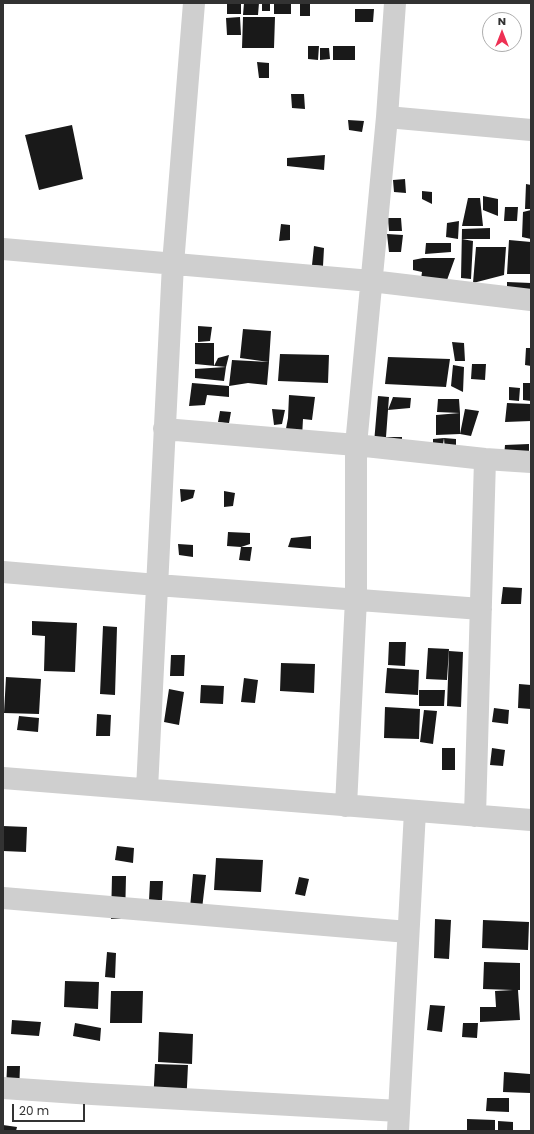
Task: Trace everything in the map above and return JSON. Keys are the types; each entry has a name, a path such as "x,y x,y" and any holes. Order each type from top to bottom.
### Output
{"street":[{"path":"147,789 173,264 194,3"},
{"path":"346,806 356,599 356,445 387,117 394,3"},
{"path":"387,117 531,130"},
{"path":"3,250 371,281 531,300"},
{"path":"164,429 356,445 484,459 531,462"},
{"path":"475,816 484,459"},
{"path":"3,572 157,585 481,608"},
{"path":"3,778 531,820"},
{"path":"3,1088 92,1094 399,1121 415,811"},
{"path":"3,898 408,932"}],"building":[{"path":"227,3 241,3 241,14 227,14"},
{"path":"244,3 259,3 258,15 243,15"},
{"path":"262,3 270,3 270,11 262,11"},
{"path":"274,3 291,3 291,14 274,14"},
{"path":"300,3 310,3 310,16 300,16"},
{"path":"355,9 374,9 373,22 355,22"},
{"path":"240,17 241,35 227,35 226,18"},
{"path":"243,17 275,17 274,48 242,48"},
{"path":"308,46 319,46 318,60 308,59"},
{"path":"333,46 355,46 355,60 333,60"},
{"path":"320,48 329,48 330,59 320,60"},
{"path":"257,62 269,63 269,78 259,78"},
{"path":"291,94 304,94 305,109 292,108"},
{"path":"348,120 364,121 362,132 349,130"},
{"path":"72,125 83,179 39,190 25,135"},
{"path":"325,155 324,170 287,166 287,158"},
{"path":"405,179 406,193 394,192 393,180"},
{"path":"526,184 531,185 531,209 525,209"},
{"path":"422,191 432,192 432,204 422,199"},
{"path":"483,196 498,199 498,216 483,210"},
{"path":"468,198 480,198 483,226 462,226"},
{"path":"505,207 518,207 517,221 504,221"},
{"path":"531,210 531,239 522,237 523,212"},
{"path":"388,218 401,218 402,231 389,231"},
{"path":"459,221 458,239 446,237 447,223"},
{"path":"281,224 290,225 290,240 279,241"},
{"path":"490,228 490,239 462,239 473,241 471,279 461,278 462,229"},
{"path":"387,234 403,235 401,252 389,252"},
{"path":"509,240 531,242 531,274 507,274"},
{"path":"426,243 451,243 451,252 425,254"},
{"path":"314,246 324,248 323,266 312,265"},
{"path":"476,247 506,247 504,275 473,283"},
{"path":"423,258 455,258 447,280 421,279 422,272 413,270 413,260"},
{"path":"507,282 531,283 531,298 507,298"},
{"path":"198,326 212,327 210,341 198,342"},
{"path":"243,329 271,331 269,362 240,358"},
{"path":"452,342 464,343 465,361 455,361"},
{"path":"195,343 214,343 214,366 195,364"},
{"path":"526,348 531,348 531,366 525,365"},
{"path":"280,354 329,355 328,383 278,381"},
{"path":"229,355 226,367 214,366 218,358"},
{"path":"388,357 450,359 446,387 385,384"},
{"path":"232,360 269,362 267,385 248,383 229,386"},
{"path":"472,364 486,364 485,380 471,379"},
{"path":"453,365 464,367 463,392 451,386"},
{"path":"226,367 224,381 195,378 195,369"},
{"path":"192,383 229,386 229,397 207,395 205,405 189,406"},
{"path":"523,383 531,383 531,401 523,400"},
{"path":"509,387 520,388 519,401 509,400"},
{"path":"289,395 315,397 312,420 303,419 302,437 285,434 288,418"},
{"path":"378,396 389,397 386,437 402,437 402,448 374,443"},
{"path":"393,397 411,398 410,408 388,410"},
{"path":"438,399 459,399 460,413 437,412"},
{"path":"507,403 531,404 531,421 505,422"},
{"path":"272,409 285,410 282,424 274,425"},
{"path":"465,409 479,411 471,436 460,434"},
{"path":"220,411 231,412 229,423 218,422"},
{"path":"460,413 460,434 436,435 436,415"},
{"path":"444,438 456,439 456,453 445,452"},
{"path":"444,438 442,451 433,450 433,439"},
{"path":"529,444 529,458 504,457 505,445"},
{"path":"180,489 195,490 193,498 181,502"},
{"path":"224,491 235,493 233,506 224,507"},
{"path":"228,532 250,533 250,544 241,547 227,546"},
{"path":"311,536 311,549 288,547 291,538"},
{"path":"178,544 193,545 193,557 179,555"},
{"path":"241,547 252,547 250,561 239,560"},
{"path":"503,587 522,588 521,604 501,604"},
{"path":"32,621 77,623 75,672 44,671 45,636 32,635"},
{"path":"103,626 117,627 115,695 100,694"},
{"path":"389,642 406,642 405,666 388,665"},
{"path":"428,648 449,649 447,680 426,679"},
{"path":"449,651 463,652 461,707 447,706"},
{"path":"171,655 185,655 184,676 170,676"},
{"path":"281,663 315,664 314,693 280,691"},
{"path":"387,668 419,670 418,695 385,693"},
{"path":"6,677 41,679 39,714 4,713"},
{"path":"244,678 258,680 255,703 241,702"},
{"path":"519,684 531,685 531,709 518,708"},
{"path":"201,685 224,686 223,704 200,703"},
{"path":"169,689 184,692 179,725 164,722"},
{"path":"419,690 445,690 444,706 419,706"},
{"path":"385,707 420,709 419,739 384,738"},
{"path":"494,708 509,710 508,724 492,722"},
{"path":"424,710 437,711 433,744 420,742"},
{"path":"97,714 111,715 110,736 96,736"},
{"path":"19,716 39,718 38,732 17,730"},
{"path":"442,748 455,748 455,770 442,770"},
{"path":"492,748 505,750 503,766 490,765"},
{"path":"3,826 27,827 26,852 3,851"},
{"path":"117,846 134,848 133,863 115,860"},
{"path":"216,858 263,860 261,892 214,890"},
{"path":"193,874 206,875 202,909 190,908"},
{"path":"112,876 126,876 125,919 111,919"},
{"path":"299,877 309,879 305,896 295,894"},
{"path":"150,881 163,881 162,900 149,900"},
{"path":"435,919 451,920 449,959 434,958"},
{"path":"483,920 529,922 528,950 482,948"},
{"path":"107,952 116,953 115,978 105,977"},
{"path":"484,962 520,963 520,990 518,990 520,1020 480,1022 480,1007 496,1007 495,991 513,990 483,989"},
{"path":"65,981 99,982 98,1009 64,1007"},
{"path":"111,991 143,991 142,1023 110,1023"},
{"path":"430,1005 445,1006 442,1032 427,1030"},
{"path":"12,1020 41,1022 39,1036 11,1034"},
{"path":"75,1023 101,1028 100,1041 73,1036"},
{"path":"463,1023 478,1023 477,1038 462,1037"},
{"path":"159,1032 193,1034 192,1064 158,1062"},
{"path":"155,1064 188,1065 186,1107 153,1105"},
{"path":"7,1066 20,1066 19,1093 6,1092"},
{"path":"504,1072 530,1074 530,1093 503,1092"},
{"path":"487,1098 509,1098 509,1112 486,1111"},
{"path":"467,1119 495,1120 495,1131 467,1131"},
{"path":"498,1121 513,1122 513,1131 498,1131"},
{"path":"3,1125 17,1127 16,1131 3,1131"}]}
